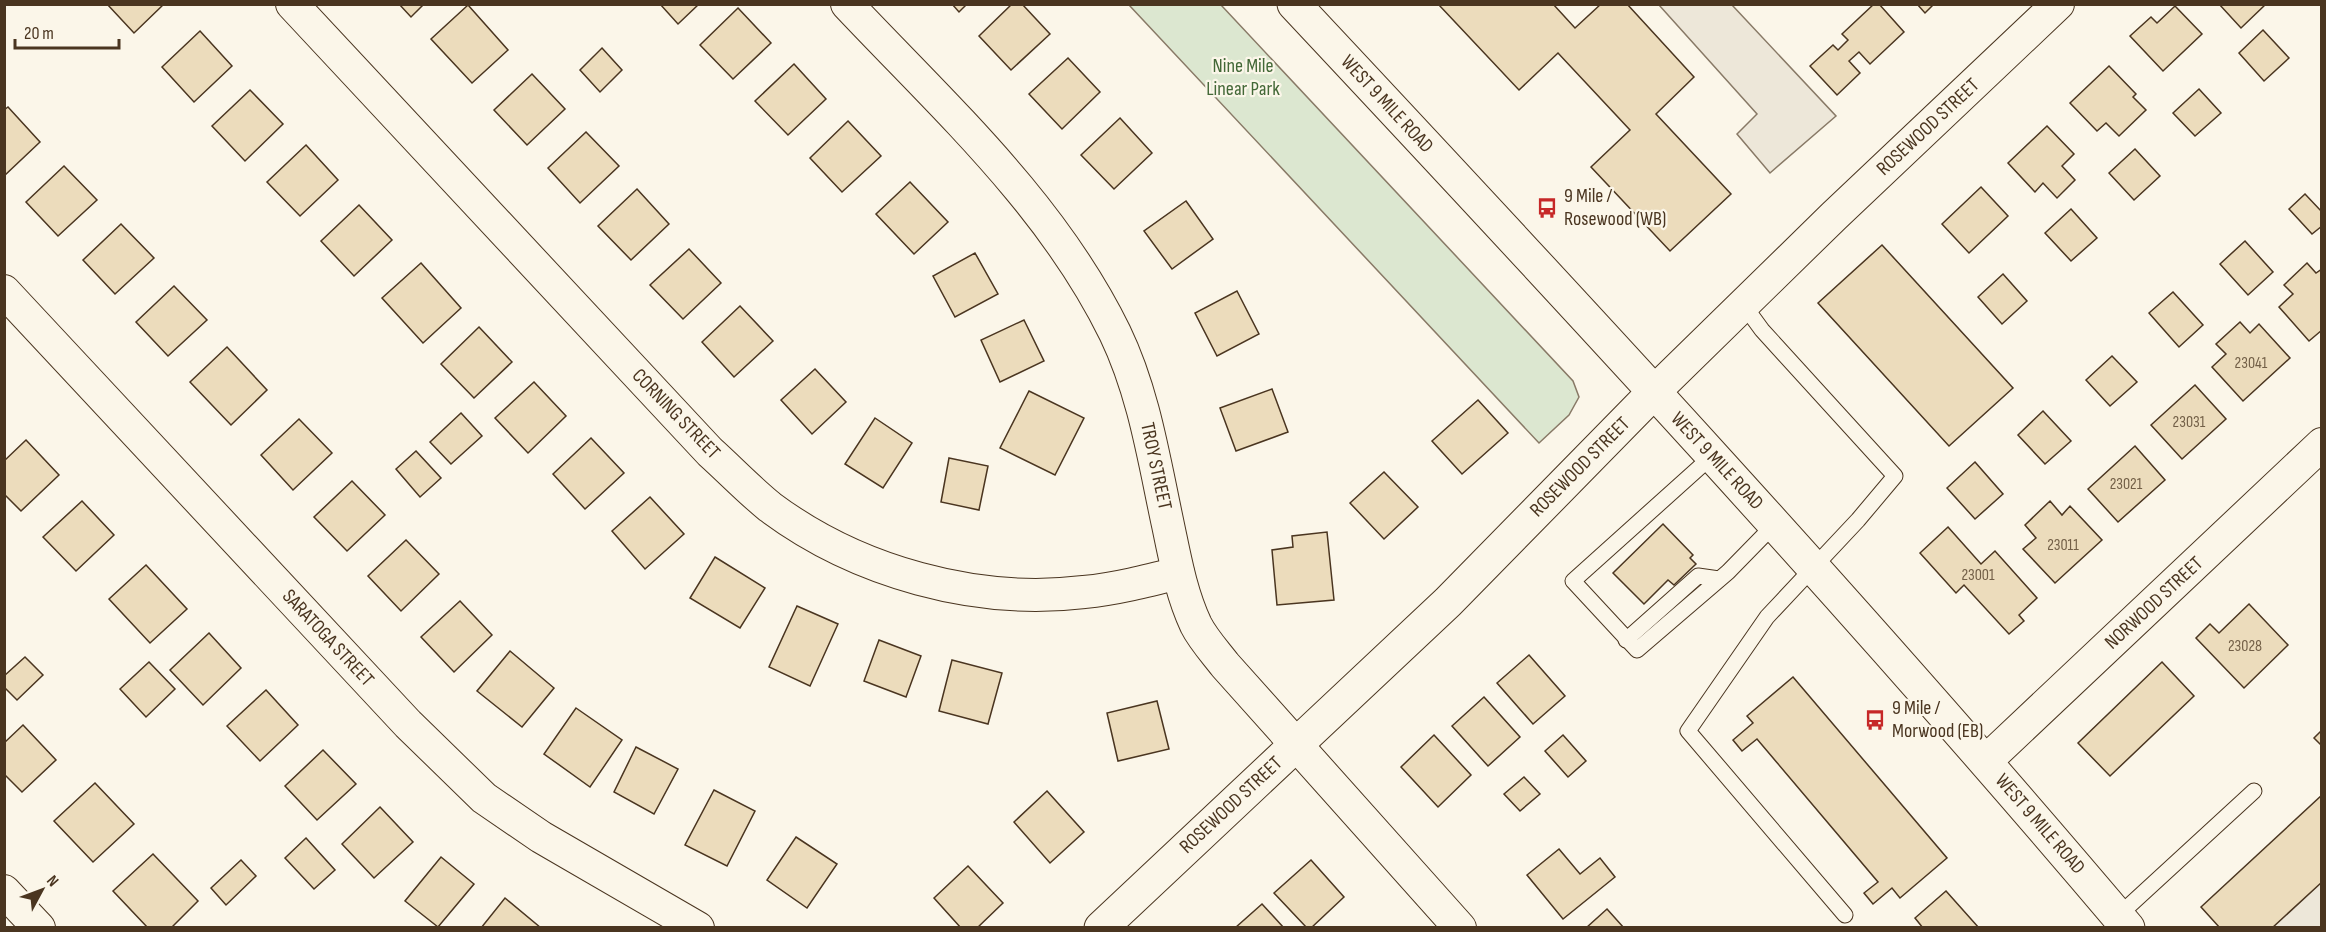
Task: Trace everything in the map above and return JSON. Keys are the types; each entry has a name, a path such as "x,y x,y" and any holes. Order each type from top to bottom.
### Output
{"main road":[{"name":"WEST 9 MILE ROAD","path":"1303,8 1813,566 1986,761 2123,922"},
{"name":"ROSEWOOD STREET","path":"1101,927 1448,602 1654,392"}],"street":[{"name":"CORNING STREET","path":"292,4 710,452 769,506 807,531 887,568 928,581 972,590 1019,595 1083,593 1142,583 1178,573"},
{"name":"TROY STREET","path":"847,4 1017,183 1049,224 1116,333 1144,412 1178,573 1197,626 1225,665 1460,927"},
{"name":"ROSEWOOD STREET","path":"1654,392 1743,304 2058,4"},
{"name":"SARATOGA STREET","path":"4,291 408,724 484,798 541,837 698,927"},
{"name":"NORWOOD STREET","path":"1986,761 2322,444"},
{"path":"4,891 39,927"}],"lane":[{"path":"1743,304 1762,330 1895,476 1858,520 1767,617 1688,731 1845,915"},
{"path":"1711,456 1573,581 1626,640 1637,650 1719,579 1775,524"},
{"path":"2123,922 2254,791"}],"green space":[{"name":"Nine Mile Linear Park","path":"1129,5 1221,5 1573,381 1579,397 1569,415 1539,443"}],"shaded area":[{"path":"1659,5 1732,5 1836,116 1770,173 1737,134 1757,114"},
{"path":"2321,882 2321,927 2272,927"}],"building":[{"path":"107,4 164,4 134,33"},
{"path":"399,4 424,4 411,17"},
{"path":"660,4 699,4 678,24"},
{"path":"952,4 967,4 959,12"},
{"path":"1012,4 1022,4 1050,34 1011,70 979,36"},
{"path":"1553,4 1575,28 1601,4 1627,4 1694,77 1656,114 1731,194 1670,251 1591,167 1630,130 1558,53 1519,90 1439,5"},
{"path":"1874,4 1879,4 1904,32 1870,64 1859,52 1849,61 1860,73 1837,95 1810,66 1833,45 1838,50 1848,40 1842,34"},
{"path":"1917,4 1934,4 1925,13"},
{"path":"2219,4 2266,4 2241,28"},
{"path":"468,5 508,50 472,83 431,39"},
{"path":"2175,6 2202,34 2163,71 2130,36 2151,17 2157,23"},
{"path":"738,8 771,43 733,79 700,45"},
{"path":"2263,30 2289,58 2264,81 2239,53"},
{"path":"200,31 232,66 194,102 162,67"},
{"path":"602,48 622,70 600,92 580,70"},
{"path":"1068,58 1100,92 1062,129 1029,94"},
{"path":"794,64 826,99 788,135 755,101"},
{"path":"2109,66 2136,94 2133,97 2146,110 2119,136 2106,123 2097,131 2070,103"},
{"path":"532,74 565,109 527,145 494,110"},
{"path":"2199,89 2221,113 2195,136 2173,113"},
{"path":"250,90 283,124 245,161 212,126"},
{"path":"8,107 40,142 4,176 4,110"},
{"path":"1120,118 1152,153 1114,189 1081,155"},
{"path":"848,121 881,156 842,192 810,158"},
{"path":"2047,126 2074,154 2062,166 2075,180 2057,198 2043,183 2035,192 2008,163"},
{"path":"586,132 619,166 580,203 548,168"},
{"path":"306,145 338,180 300,216 267,182"},
{"path":"2135,149 2160,176 2134,200 2109,173"},
{"path":"64,166 97,200 58,236 26,202"},
{"path":"910,182 948,222 914,254 876,214"},
{"path":"1981,187 2008,216 1969,253 1942,224"},
{"path":"637,189 669,224 631,260 598,226"},
{"path":"2305,194 2322,212 2322,226 2312,234 2289,209"},
{"path":"1186,201 1213,239 1172,269 1144,231"},
{"path":"359,205 392,240 354,276 321,241"},
{"path":"2071,209 2097,238 2071,261 2045,233"},
{"path":"121,224 154,258 115,294 83,260"},
{"path":"2245,241 2273,272 2248,295 2220,264"},
{"path":"1882,245 2013,388 1949,446 1818,303"},
{"path":"689,249 721,283 683,319 650,285"},
{"path":"975,253 998,294 955,317 933,276"},
{"path":"421,263 461,308 423,343 382,298"},
{"path":"2307,263 2316,273 2322,269 2322,330 2309,341 2279,307 2293,294 2284,285"},
{"path":"2003,274 2027,301 2002,324 1978,297"},
{"path":"174,286 207,320 168,356 136,322"},
{"path":"1237,291 1259,334 1217,356 1195,313"},
{"path":"2173,292 2203,325 2179,347 2149,313"},
{"path":"740,306 773,341 734,377 702,342"},
{"path":"1024,320 1044,361 1000,382 981,340"},
{"path":"2240,322 2250,333 2259,324 2290,358 2243,401 2212,367 2226,354 2216,344"},
{"path":"479,327 512,362 474,398 441,364"},
{"path":"227,347 267,390 231,425 190,382"},
{"path":"2112,356 2137,382 2110,406 2086,380"},
{"path":"815,369 846,402 812,434 781,400"},
{"path":"534,382 566,416 528,453 495,418"},
{"path":"2195,385 2226,419 2182,459 2151,425"},
{"path":"1272,389 1288,432 1236,451 1220,408"},
{"path":"1029,391 1084,418 1055,475 1000,448"},
{"path":"1478,400 1508,433 1462,474 1432,441"},
{"path":"2043,411 2071,441 2045,464 2018,435"},
{"path":"461,413 482,436 451,464 430,442"},
{"path":"875,418 912,443 883,488 845,464"},
{"path":"299,419 332,453 293,490 261,455"},
{"path":"591,438 624,473 585,509 553,474"},
{"path":"26,440 59,475 21,511 4,494 4,461"},
{"path":"2135,446 2165,480 2118,522 2088,489"},
{"path":"416,451 441,478 420,497 396,469"},
{"path":"949,458 988,466 979,510 941,502"},
{"path":"1975,462 2003,494 1975,519 1947,488"},
{"path":"1384,472 1418,507 1384,539 1350,503"},
{"path":"352,481 385,515 347,551 314,517"},
{"path":"650,497 684,534 645,569 612,531"},
{"path":"82,501 114,535 76,571 43,537"},
{"path":"2050,501 2062,515 2070,506 2102,540 2055,583 2023,549 2036,538 2025,525"},
{"path":"1663,524 1693,555 1690,558 1696,564 1674,585 1668,580 1644,604 1613,573"},
{"path":"1948,527 1981,564 1995,551 2037,598 2019,615 2024,621 2009,634 1964,585 1956,593 1920,553"},
{"path":"1327,532 1334,600 1277,605 1272,550 1293,547 1292,536"},
{"path":"406,540 439,574 401,611 368,576"},
{"path":"715,557 765,588 740,628 690,598"},
{"path":"146,565 187,609 150,643 109,599"},
{"path":"460,601 492,635 454,672 421,637"},
{"path":"2249,604 2288,645 2244,688 2196,638 2210,624 2219,633"},
{"path":"797,606 838,624 810,686 769,667"},
{"path":"209,633 241,668 203,705 170,670"},
{"path":"879,640 921,656 906,697 864,681"},
{"path":"510,651 554,688 522,727 477,691"},
{"path":"1529,655 1565,696 1533,724 1497,683"},
{"path":"25,657 43,675 17,700 4,687 4,676"},
{"path":"952,660 1002,673 988,724 939,711"},
{"path":"149,662 175,689 146,717 120,689"},
{"path":"2162,662 2194,696 2110,776 2078,743"},
{"path":"1793,677 1947,858 1900,898 1892,888 1873,904 1864,893 1878,882 1757,739 1742,751 1733,740 1753,723 1747,716"},
{"path":"266,690 298,725 260,761 227,726"},
{"path":"1484,697 1520,737 1488,766 1452,726"},
{"path":"1157,701 1169,749 1118,761 1107,713"},
{"path":"576,708 622,740 590,787 544,754"},
{"path":"23,725 56,760 22,792 4,774 4,743"},
{"path":"2322,730 2322,746 2314,738"},
{"path":"1434,735 1471,775 1438,807 1401,767"},
{"path":"1563,735 1586,761 1568,777 1545,751"},
{"path":"636,747 678,769 654,814 614,792"},
{"path":"323,750 356,784 317,820 285,786"},
{"path":"1524,777 1540,794 1520,811 1504,794"},
{"path":"95,783 134,824 93,862 54,821"},
{"path":"714,790 755,811 727,866 685,845"},
{"path":"1047,791 1084,832 1050,863 1014,822"},
{"path":"2322,795 2322,882 2272,928 2220,928 2201,907"},
{"path":"380,807 413,842 374,878 342,844"},
{"path":"796,837 837,864 807,908 767,880"},
{"path":"306,838 335,870 314,889 285,858"},
{"path":"1559,849 1580,874 1600,858 1615,877 1563,919 1527,875"},
{"path":"153,854 198,901 171,928 148,928 113,891"},
{"path":"441,857 474,884 438,927 405,901"},
{"path":"241,860 256,876 226,905 211,888"},
{"path":"1311,860 1344,897 1311,928 1307,928 1274,893"},
{"path":"968,866 1003,903 977,928 961,928 934,898"},
{"path":"1946,891 1979,928 1923,928 1915,918"},
{"path":"505,898 541,928 481,928"},
{"path":"1262,904 1284,928 1235,928"},
{"path":"1607,909 1624,928 1586,928"}],"place":[{"name":"9 Mile / Rosewood (WB)","path":"1547,208"},
{"name":"9 Mile / Morwood (EB)","path":"1875,720"}]}
